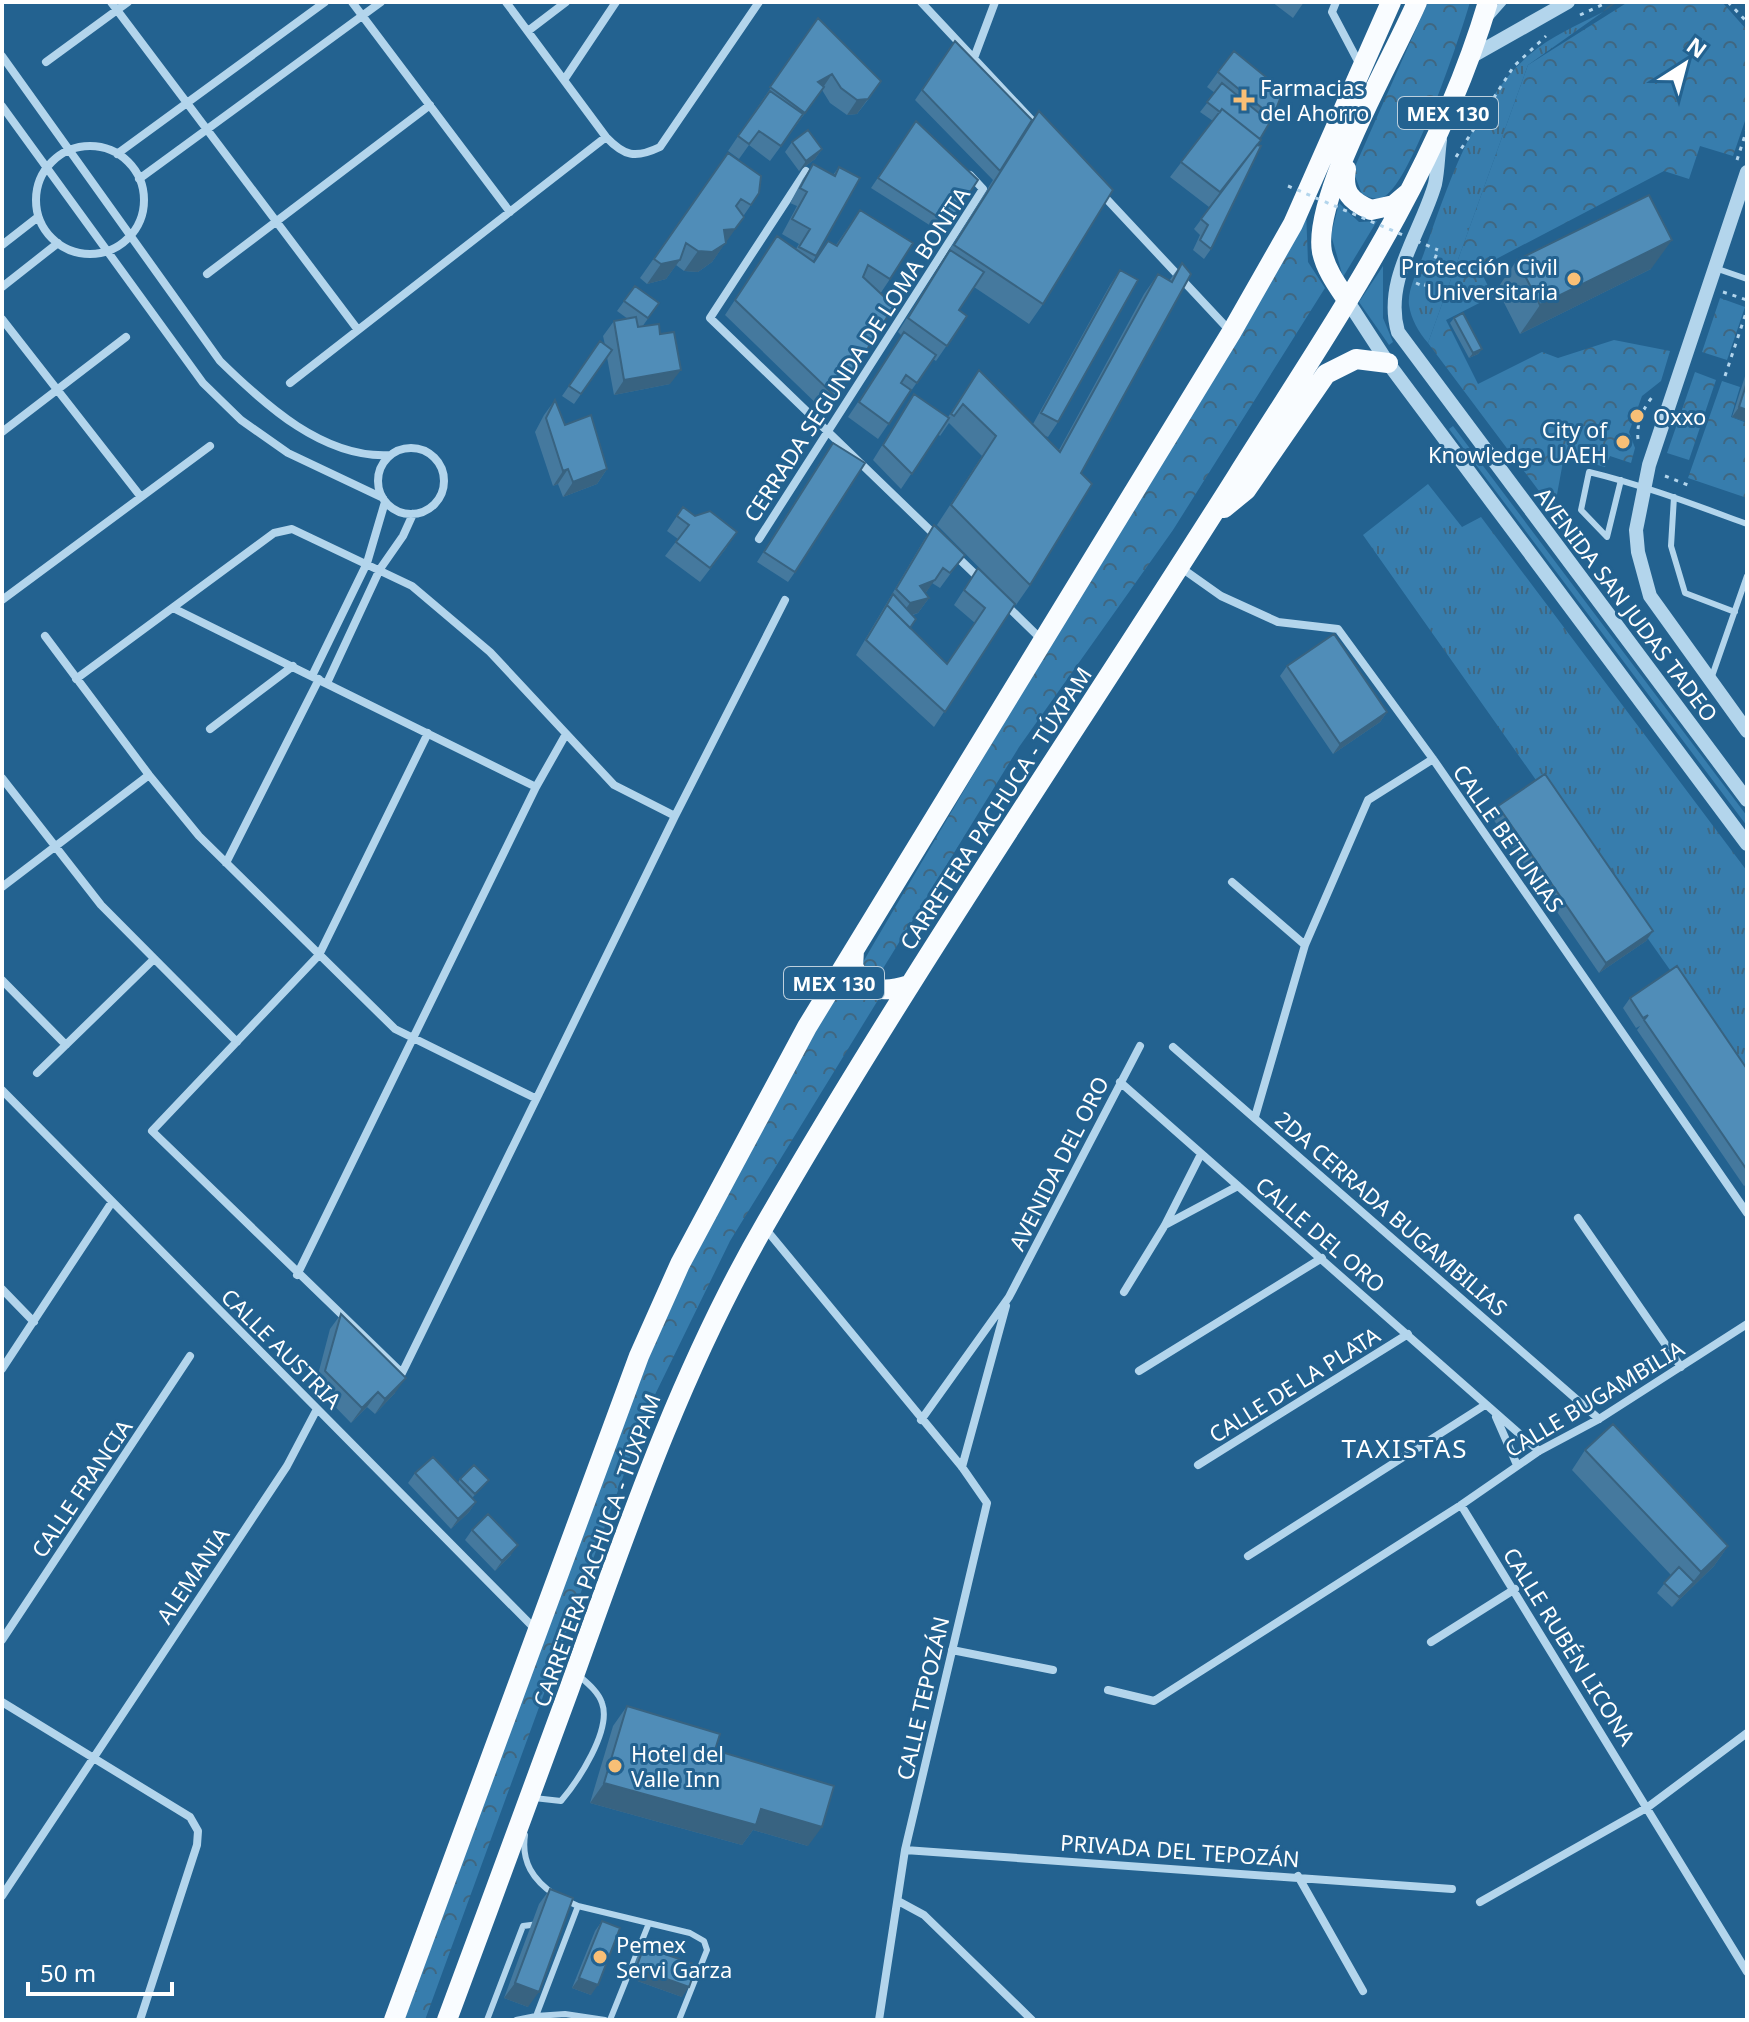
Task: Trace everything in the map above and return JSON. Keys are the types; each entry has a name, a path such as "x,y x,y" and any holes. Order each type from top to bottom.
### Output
{"main road":[{"name":"CARRETERA PACHUCA - TÚXPAM","path":"394,2020 639,1356 680,1264 770,1094 854,950 1231,333 1293,224 1391,2"},
{"path":"1347,300 1327,267 1321,236 1336,180 1417,2"},
{"name":"CARRETERA PACHUCA - TÚXPAM","path":"447,2020 627,1525 680,1393 764,1226 909,985 1347,300 1441,132 1488,2"},
{"path":"1353,142 1343,184 1354,201 1371,210 1383,209 1410,191"},
{"path":"1206,524 1246,490 1326,374 1356,359 1388,363"},
{"path":"854,950 853,967 872,988 889,992 909,985"}],"street":[{"path":"46,62 114,6 128,2"},
{"path":"117,154 325,2"},
{"path":"352,2 510,212"},
{"path":"139,179 381,2"},
{"path":"506,2 606,137 620,152 640,157 660,147 759,2"},
{"path":"528,31 566,2"},
{"path":"564,80 616,2"},
{"path":"921,2 1049,138"},
{"path":"974,58 995,2"},
{"path":"1336,2 1332,12 1363,69"},
{"path":"1469,58 1568,2"},
{"path":"114,6 358,330"},
{"path":"2,56 220,361 257,397 303,429 351,453 390,455 410,447 422,449 440,463 444,486 433,506 413,514 403,513 384,500 288,453 241,420 203,383 2,106"},
{"path":"207,274 430,105"},
{"name":"AVENIDA SAN JUDAS TADEO","path":"1441,132 1435,182 1396,288 1393,315 1408,349 1747,800"},
{"path":"290,383 606,137"},
{"path":"94,146 117,154 139,179 144,205 130,236 107,251 77,252 58,243 38,217 35,196 46,167 68,151 94,146"},
{"name":"CERRADA SEGUNDA DE LOMA BONITA","path":"759,539 983,189 964,169"},
{"path":"806,171 710,318 987,586"},
{"path":"1747,172 1743,197 1715,268 1643,487 1636,530 1642,574 1661,616 1747,731"},
{"path":"1092,184 1231,333"},
{"path":"2,245 38,217"},
{"path":"2,287 58,243"},
{"path":"1347,300 1388,363 1747,844"},
{"path":"2,319 141,497"},
{"path":"2,432 126,337"},
{"path":"1388,363 1408,349"},
{"path":"2,600 210,446"},
{"path":"319,679 367,563 384,500 379,472 390,455"},
{"path":"226,863 319,679 413,514"},
{"path":"76,679 283,529 292,529 412,586 490,652 614,785 675,816"},
{"name":"CALLE BETUNIAS","path":"1179,566 1221,596 1278,622 1338,629 1433,759 1747,1213"},
{"path":"998,597 1044,641"},
{"path":"428,733 319,955 152,1131 297,1275 402,1373 535,1098 785,600"},
{"path":"173,608 536,787"},
{"path":"45,636 149,775 226,863 395,1029 535,1098"},
{"path":"210,729 293,666"},
{"path":"297,1275 536,787 566,734"},
{"name":"2DA CERRADA BUGAMBILIAS","path":"1433,759 1368,800 1305,945 1255,1117 1599,1419"},
{"path":"2,887 149,775"},
{"path":"2,778 101,905 237,1042"},
{"path":"1232,882 1305,945"},
{"path":"37,1073 153,960"},
{"path":"2,980 66,1045"},
{"name":"AVENIDA DEL ORO","path":"921,1420 1009,1297 1140,1046"},
{"path":"1173,1047 1255,1117"},
{"name":"CALLE DEL ORO","path":"1120,1082 1539,1451"},
{"name":"CALLE AUSTRIA","path":"2,1090 537,1631"},
{"path":"1124,1292 1165,1225 1201,1154"},
{"path":"1165,1225 1238,1186"},
{"path":"3,1369 112,1202"},
{"path":"1578,1218 1681,1367"},
{"path":"764,1226 962,1467"},
{"path":"1139,1371 1322,1258"},
{"path":"2,1289 34,1322"},
{"name":"AVENIDA DEL ORO","path":"962,1467 1009,1297"},
{"name":"CALLE BUGAMBILIA","path":"1108,1690 1154,1701 1461,1505 1539,1451 1599,1419 1747,1324"},
{"name":"CALLE DE LA PLATA","path":"1198,1465 1408,1334"},
{"name":"CALLE FRANCIA","path":"2,1640 190,1356"},
{"path":"1248,1556 1485,1405"},
{"name":"ALEMANIA","path":"2,1896 287,1466 317,1409"},
{"name":"CALLE DEL ORO","path":"1496,1416 1517,1465"},
{"name":"CALLE TEPOZÁN","path":"879,2020 900,1902 905,1850 987,1503 962,1467"},
{"name":"CALLE RUBÉN LICONA","path":"1461,1505 1747,1972"},
{"path":"1431,1642 1515,1589"},
{"path":"952,1650 1053,1670"},
{"path":"2,1702 190,1817 198,1831 197,1845 140,2020"},
{"path":"1480,1902 1648,1807 1747,1733"},
{"name":"PRIVADA DEL TEPOZÁN","path":"905,1850 1452,1889"},
{"path":"1298,1876 1363,1991"},
{"path":"900,1902 924,1915 1032,2020"}],"lane":[{"path":"1479,31 1504,2"},
{"path":"1715,268 1747,279"},
{"path":"1621,480 1607,537 1581,510 1589,472 1621,480 1674,497 1747,524"},
{"path":"1674,497 1671,546 1685,593 1735,612"},
{"path":"1710,682 1747,576"},
{"path":"530,1797 561,1801 578,1781 602,1727 604,1704 576,1672"},
{"path":"522,1819 525,1835 522,1852 530,1872 544,1887 578,1906 696,1935 707,1950 679,2020"},
{"path":"536,2016 578,1906"},
{"path":"560,1922 573,1920"},
{"path":"487,2020 523,1926 548,1923"},
{"path":"516,2020 565,2014 608,2020 649,1923"}],"path":[{"path":"1574,18 1608,2"},
{"path":"1728,2 1747,22"},
{"path":"1455,160 1514,66 1529,48 1550,32"},
{"path":"1288,186 1438,250 1425,287"},
{"path":"1420,254 1425,241"},
{"path":"1725,376 1747,310"}],"green space":[{"path":"1428,2 1470,2 1434,106 1408,164 1396,185 1385,196 1371,198 1362,194 1353,171"},
{"path":"1628,2 1722,2 1746,29 1747,115 1733,156 1700,146 1689,179 1664,171 1479,268 1493,296 1446,320 1478,384 1542,352 1558,358 1614,340 1670,351 1661,381 1642,396 1629,432 1635,448 1631,463 1610,456 1605,467 1564,456 1554,511 1428,343 1528,65"},
{"path":"1603,12 1528,65 1428,343 1412,315 1410,293 1453,174 1478,121 1510,74 1537,48"},
{"path":"1339,203 1359,222 1377,221 1343,277 1331,235"},
{"path":"1306,210 1308,262 1325,288 1173,530 1019,747 879,975 867,974 862,964 870,950"},
{"path":"1383,266 1383,318 1393,342 1389,345 1359,302"},
{"path":"1720,298 1745,307 1727,360 1702,352"},
{"path":"1695,372 1716,380 1689,460 1667,453"},
{"path":"1722,381 1740,387 1731,417 1747,423 1747,498 1688,478"},
{"path":"1453,426 1747,816 1747,826 1449,429"},
{"path":"1428,484 1462,527 1481,517 1747,871 1747,1079 1363,535"},
{"path":"843,978 857,992 878,1000 730,1241 647,1411 425,2020 401,2020 629,1402 707,1224"}],"building":[{"path":"818,18 881,81 868,99 857,100 841,88 832,74 818,82 824,87 805,113 770,87"},
{"path":"955,41 1032,120 1000,171 922,90"},
{"path":"1234,51 1283,91 1273,117 1218,72"},
{"path":"1222,83 1270,122 1260,139 1222,109 1220,112 1207,102"},
{"path":"770,91 803,114 781,146 759,131 749,144 738,136"},
{"path":"1222,109 1261,140 1220,192 1181,162"},
{"path":"1039,111 1113,190 1043,304 954,245"},
{"path":"916,121 978,180 949,224 878,178"},
{"path":"808,130 822,149 806,161 792,142"},
{"path":"1257,145 1261,146 1211,249 1200,240 1208,225 1201,219"},
{"path":"728,153 761,176 759,193 751,205 741,199 736,206 744,217 735,229 724,230 726,243 712,252 698,251 686,243 680,260 661,264 654,259"},
{"path":"813,164 835,176 839,167 860,178 816,256 799,247 810,229 792,219 807,192 800,188"},
{"path":"1649,195 1672,240 1540,305 1517,260"},
{"path":"860,210 913,243 890,279 868,265 863,277 894,306 837,398 735,300 777,236 814,262 828,241 837,246"},
{"path":"950,250 984,272 959,310 967,316 947,346 908,318"},
{"path":"1182,263 1191,274 1081,473 1092,484 1030,585 951,505 996,436 963,404 954,416 951,414 979,370 1060,452 1158,274 1172,282"},
{"path":"1120,270 1138,280 1058,422 1041,413"},
{"path":"635,286 659,303 648,318 624,301"},
{"path":"1463,313 1482,349 1473,353 1454,318"},
{"path":"636,317 638,327 659,324 660,334 674,332 681,370 624,380 614,321"},
{"path":"904,332 936,355 917,383 906,375 901,383 911,390 889,424 859,402"},
{"path":"600,341 612,350 581,394 569,386"},
{"path":"1747,382 1747,410 1739,407"},
{"path":"914,394 949,418 912,474 883,445"},
{"path":"555,400 565,425 591,415 607,469 573,482 568,469 563,471 546,418"},
{"path":"833,443 865,463 795,572 764,552"},
{"path":"683,507 695,516 710,511 737,532 710,568 676,542 689,525 677,516"},
{"path":"934,525 965,555 950,573 943,568 935,580 920,586 929,598 910,603 896,589"},
{"path":"978,568 1015,604 945,712 866,640 887,605 947,664 985,608 964,590"},
{"path":"893,594 916,619 910,628 887,605 884,610"},
{"path":"1334,634 1387,712 1340,744 1287,666"},
{"path":"1545,774 1653,931 1606,963 1498,806"},
{"path":"1677,966 1747,1069 1747,1170 1644,1020 1648,1015 1643,1018 1630,998"},
{"path":"341,1314 406,1378 385,1399 378,1392 362,1408 325,1371"},
{"path":"1613,1424 1728,1546 1701,1572 1585,1450"},
{"path":"433,1457 476,1502 458,1519 415,1473"},
{"path":"474,1465 489,1480 475,1494 460,1479"},
{"path":"488,1514 518,1545 502,1561 472,1530"},
{"path":"1679,1567 1694,1582 1679,1597 1664,1583"},
{"path":"627,1706 720,1734 715,1750 834,1786 822,1827 761,1809 756,1825 604,1783"},
{"path":"550,1889 573,1898 539,1992 515,1983"},
{"path":"602,1921 620,1928 598,1985 579,1978"},
{"path":"644,1947 697,1965 689,1987 636,1968"}],"place":[{"name":"Farmacias del Ahorro","path":"1244,100"},
{"name":"Protección Civil Universitaria","path":"1574,279"},
{"name":"Oxxo","path":"1637,416"},
{"name":"City of Knowledge UAEH","path":"1623,442"},
{"name":"Hotel del Valle Inn","path":"615,1766"},
{"name":"Pemex Servi Garza","path":"600,1957"}],"district":[{"name":"TAXISTAS","path":"1405,1448"}]}
